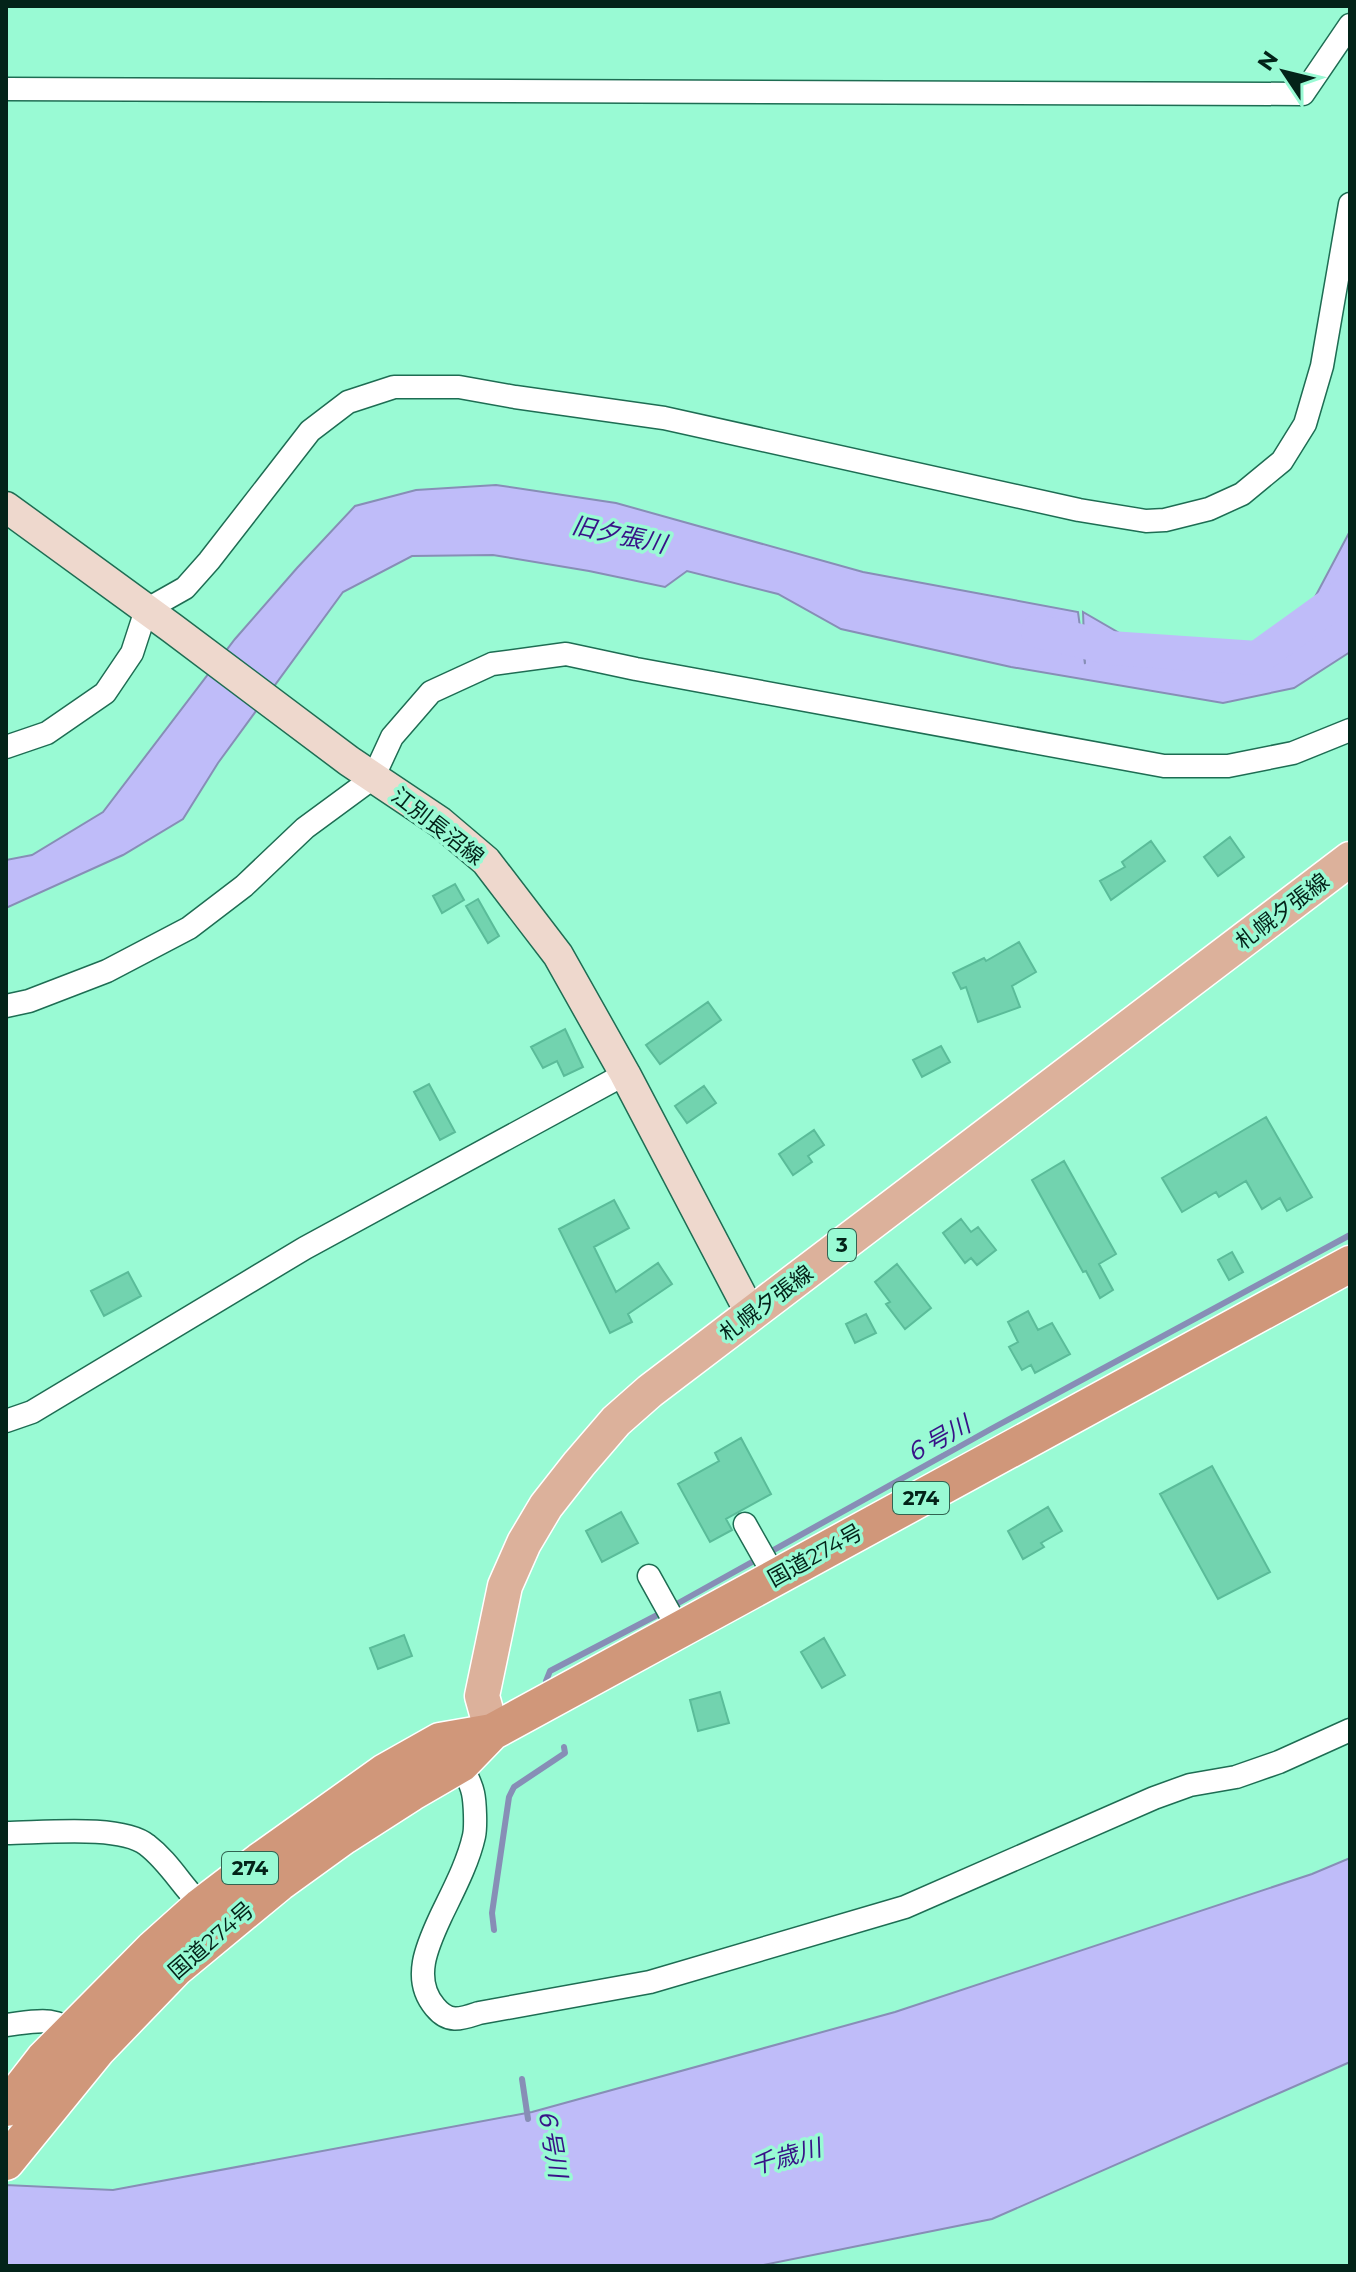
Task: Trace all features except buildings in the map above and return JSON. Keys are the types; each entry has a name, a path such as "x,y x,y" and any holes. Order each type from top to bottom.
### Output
{"highway":[{"name":"国道274号","path":"214,1916 279,1883 344,1836 461,1764 492,1732 676,1625 1350,1264"},
{"name":"国道274号","path":"6,2162 86,2047 176,1968 214,1916 321,1816 385,1772 440,1741 492,1732"},
{"name":"国道274号","path":"6,2108 44,2059 86,2047"}],"main road":[{"name":"江別長沼線","path":"6,507 361,769 440,822 486,861 558,955 625,1074 751,1314"},
{"name":"札幌夕張線","path":"492,1732 482,1696 505,1586 524,1543 546,1506 616,1421 650,1391 1350,859"}],"street":[{"path":"6,89 1303,94 1350,25"},
{"path":"6,747 47,733 105,693 132,653 146,610 185,588 310,431 348,402 394,387 459,387 664,418 1079,510 1146,521 1165,520 1209,509 1242,494 1282,461 1305,424 1322,366 1350,204"},
{"path":"6,1006 29,1001 107,971 189,928 244,886 305,828 431,692 492,664 566,654 1164,766 1228,766 1293,753 1350,730"},
{"path":"6,1421 32,1412 305,1248 625,1074"},
{"path":"745,1524 773,1572"},
{"path":"649,1576 676,1625"},
{"path":"461,1764 474,1794 475,1832 470,1850 429,1939 422,1975 430,2002 449,2019 457,2020 479,2013 650,1982 905,1907 1154,1798 1190,1785 1236,1777 1265,1767 1350,1730"},
{"path":"6,1833 97,1832 122,1834 144,1842 214,1916"},
{"path":"6,2025 50,2020 61,2023 86,2047"}],"water":[{"path":"496,485 616,503 863,572 1078,612 1085,664 1083,612 1173,664 1222,666 1305,616 1350,531 1350,652 1294,688 1223,703 1011,667 841,629 778,594 687,571 665,587 493,555 412,556 343,592 218,763 183,819 123,855 6,908 6,860 32,855 103,812 235,639 355,506 416,490"},
{"name":"千歳川","path":"1350,1858 1350,2062 992,2219 758,2266 6,2266 6,2185 113,2190 532,2112 895,2012 1312,1874"}],"waterway":[{"name":"旧夕張川","path":"1038,631 1110,648 1257,658 1350,591"},
{"name":"６号川","path":"673,1606 1350,1235"},
{"name":"６号川","path":"546,1681 550,1671 663,1612"},
{"name":"６号川","path":"494,1930 492,1913 509,1797 514,1787 565,1753 564,1747"},
{"name":"６号川","path":"522,2079 528,2119"}]}
